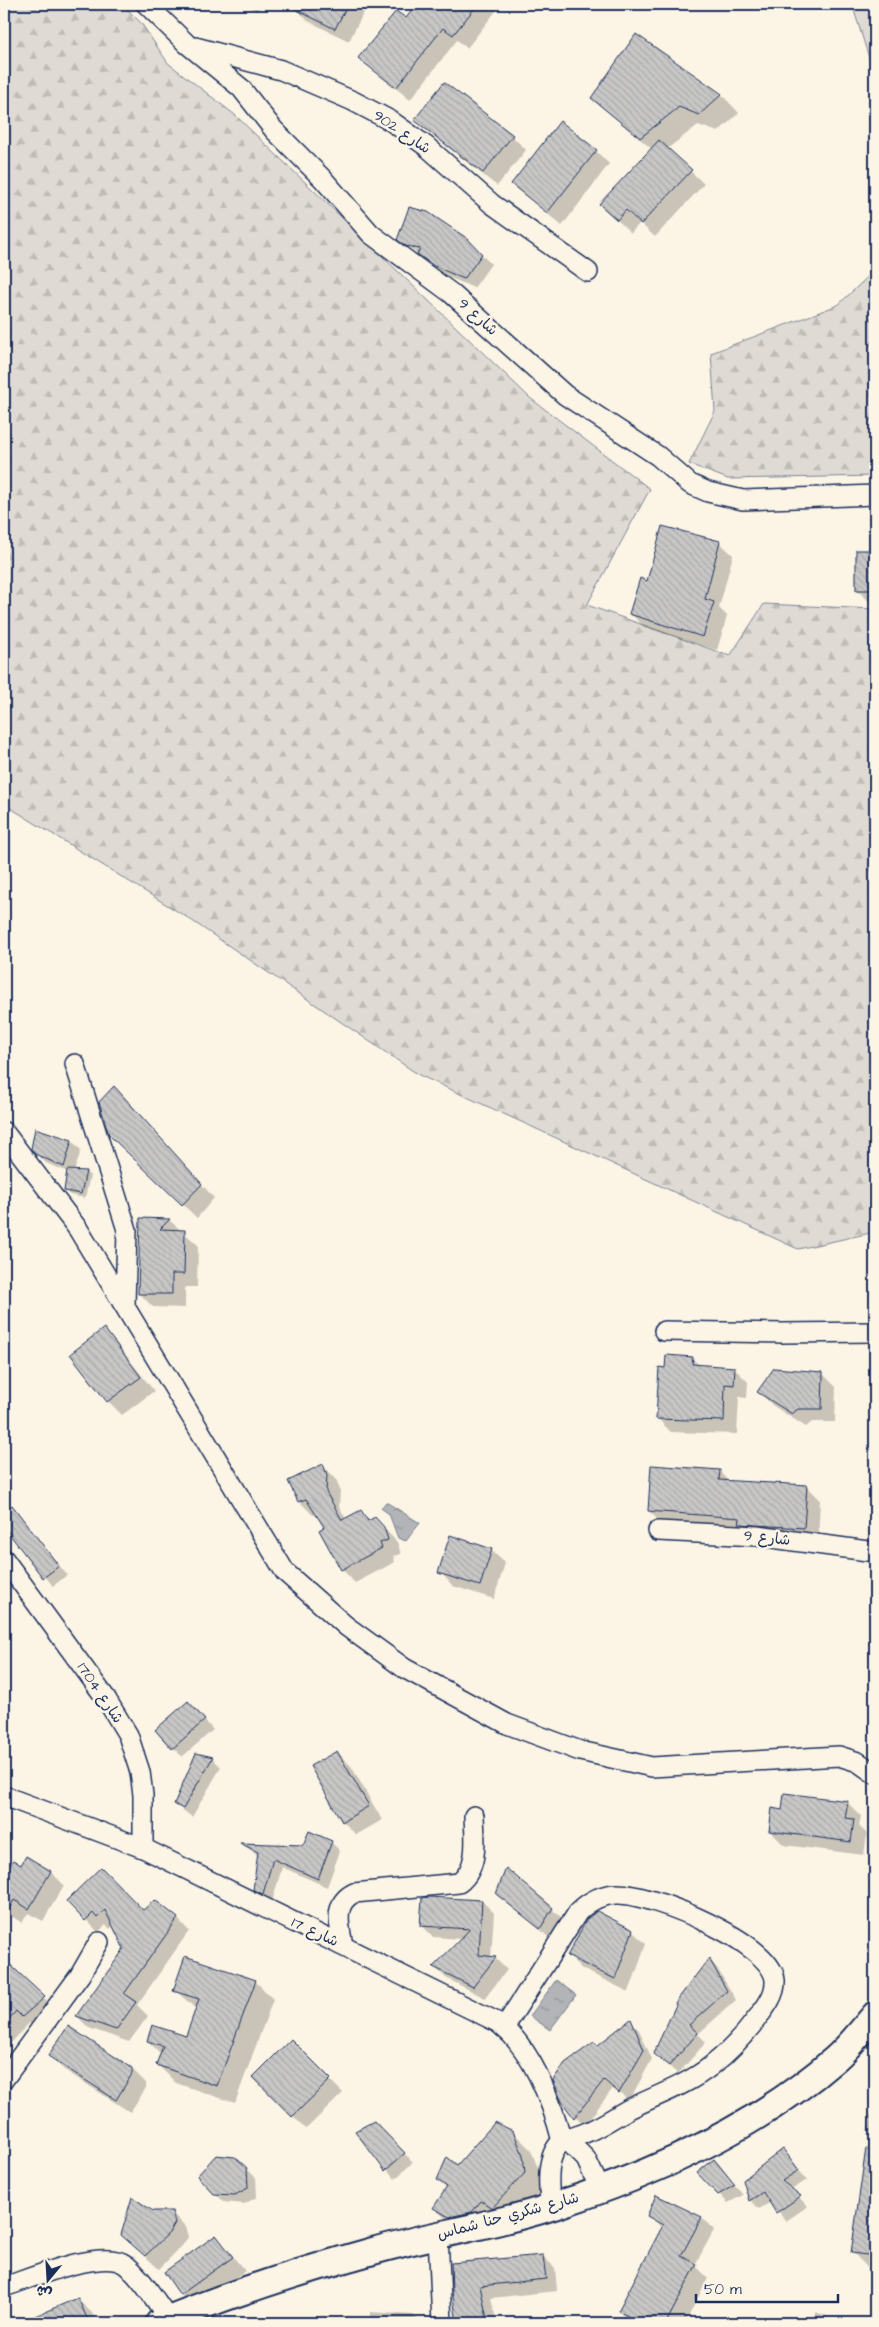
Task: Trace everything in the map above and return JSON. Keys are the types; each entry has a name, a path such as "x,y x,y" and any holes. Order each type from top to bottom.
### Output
{"street":[{"name":"شارع 9","path":"146,4 187,44 241,88 274,130 323,179 371,234 450,293 565,395 658,456 690,484 708,492 743,500 875,495"},
{"name":"شارع 902","path":"187,44 281,70 391,121 426,146 500,210 588,272"},
{"path":"75,1064 127,1230 125,1305"},
{"path":"4,1132 78,1229 284,1572 346,1626 404,1668 507,1724 580,1751 652,1767 839,1756 858,1762 875,1774"},
{"path":"664,1331 875,1332"},
{"name":"شارع 9","path":"658,1531 757,1536 875,1552"},
{"name":"شارع 1704","path":"4,1559 105,1697 128,1735 140,1772 143,1796 143,1848"},
{"name":"شارع 17","path":"4,1796 143,1848 343,1945 504,2028 528,2057 542,2086 562,2140"},
{"path":"343,1945 339,1916 341,1903 346,1897 354,1893 459,1883 468,1876 474,1857 474,1816"},
{"path":"504,2028 578,1912 589,1901 600,1896 617,1894 650,1900 716,1926 734,1936 755,1953 773,1973 775,1981 773,1992 763,2012 732,2049 710,2068 587,2132 562,2140 554,2153 549,2170 551,2207"},
{"path":"4,2079 80,1975 99,1942"},
{"name":"شارع شكري حنا شماس","path":"164,2321 303,2272 375,2250 551,2207 660,2165 757,2116 797,2089 836,2058 875,2015"},
{"path":"562,2140 568,2141 586,2159 600,2189"},
{"path":"438,2235 442,2323"},
{"path":"4,2287 96,2259 113,2259 125,2264 164,2321"}],"green space":[{"path":"4,4 122,4 141,23 168,63 235,115 530,398 650,489 587,605 730,656 764,604 875,609 875,1232 798,1249 419,1075 188,918 4,804"},
{"path":"852,4 875,4 875,77"},
{"path":"875,270 875,476 728,479 689,464 715,411 711,353 838,305"}],"water":[{"path":"386,1502 420,1523 406,1541 398,1538 389,1514 381,1508"},
{"path":"556,1980 576,1995 550,2030 530,2016"}],"building":[{"path":"285,4 348,4 335,29"},
{"path":"417,4 478,4 453,35 443,28 396,88 358,58 396,11 406,18"},
{"path":"636,34 722,94 699,115 679,107 640,138 591,98"},
{"path":"444,82 513,135 483,173 414,120"},
{"path":"560,121 597,150 547,213 511,184"},
{"path":"659,140 692,170 641,224 626,210 617,220 599,204"},
{"path":"409,207 428,212 468,239 482,254 464,279 434,266 417,254 420,249 406,246 397,240"},
{"path":"662,526 720,541 705,599 714,602 703,637 629,614 640,578 647,581"},
{"path":"856,550 875,550 875,590 856,590"},
{"path":"114,1086 202,1184 182,1205 109,1135 99,1102"},
{"path":"35,1128 72,1140 64,1167 35,1154 31,1149"},
{"path":"67,1170 86,1171 81,1194 64,1191"},
{"path":"140,1218 170,1219 160,1229 185,1230 184,1274 172,1274 172,1294 138,1294"},
{"path":"104,1328 141,1377 107,1402 70,1354"},
{"path":"666,1355 693,1357 692,1364 735,1367 734,1385 725,1384 724,1421 656,1419 659,1367 665,1368"},
{"path":"774,1368 823,1372 822,1409 798,1409 792,1414 757,1392"},
{"path":"323,1464 327,1475 326,1492 342,1520 361,1510 368,1521 375,1517 384,1527 388,1540 380,1543 382,1548 341,1570 319,1530 324,1527 306,1499 298,1502 288,1481"},
{"path":"651,1465 720,1470 719,1480 807,1485 804,1528 739,1524 740,1518 648,1511"},
{"path":"12,1505 59,1566 43,1578 4,1527 4,1512"},
{"path":"450,1535 492,1549 480,1586 438,1573"},
{"path":"188,1701 205,1720 172,1749 155,1730"},
{"path":"337,1751 369,1806 342,1822 310,1766"},
{"path":"196,1753 213,1757 183,1809 174,1804"},
{"path":"784,1793 848,1801 845,1818 854,1819 851,1842 769,1831 772,1808 782,1810"},
{"path":"309,1831 332,1841 318,1879 273,1859 263,1894 253,1890 258,1852 240,1843 303,1845"},
{"path":"26,1856 51,1871 29,1909 14,1900 4,1918 4,1876 13,1860 21,1865"},
{"path":"101,1867 143,1910 155,1900 178,1918 124,1994 136,2002 116,2030 76,2016 124,1949 105,1910 97,1918 93,1913 85,1921 66,1901"},
{"path":"506,1868 553,1908 540,1929 496,1894"},
{"path":"422,1898 482,1900 479,1955 496,1957 473,1987 433,1967 470,1929 420,1926"},
{"path":"597,1911 633,1930 615,1979 567,1956 587,1919"},
{"path":"185,1956 256,1980 217,2086 156,2065 163,2046 147,2041 152,2025 186,2036 199,1999 173,1991"},
{"path":"709,1958 727,1991 689,2025 698,2033 669,2066 653,2054 676,2005 675,2003"},
{"path":"4,1959 45,1997 22,2017 16,2011 4,2025"},
{"path":"631,2019 644,2050 619,2093 604,2080 574,2118 562,2102 553,2080 565,2063 594,2042 598,2045"},
{"path":"68,2026 132,2068 132,2074 116,2100 48,2056"},
{"path":"291,2039 331,2079 292,2117 253,2077"},
{"path":"374,2121 405,2153 385,2171 355,2131"},
{"path":"495,2122 513,2131 523,2155 525,2173 492,2208 481,2201 472,2212 449,2217 433,2208 447,2187 437,2180 447,2157 457,2165"},
{"path":"866,2148 875,2149 875,2256 851,2253"},
{"path":"783,2149 799,2170 782,2181 801,2196 776,2213 763,2192 749,2201 743,2180"},
{"path":"216,2155 235,2157 247,2168 248,2188 235,2195 214,2194 197,2176"},
{"path":"714,2159 735,2185 718,2195 697,2173"},
{"path":"656,2195 702,2217 681,2256 697,2264 666,2323 640,2323 618,2311 663,2225 647,2216"},
{"path":"132,2197 153,2211 172,2211 175,2223 169,2233 145,2256 121,2235"},
{"path":"216,2235 233,2257 180,2295 164,2272"},
{"path":"543,2255 546,2279 480,2286 488,2323 457,2323 452,2291 451,2263"},
{"path":"78,2298 89,2323 18,2323"}]}
